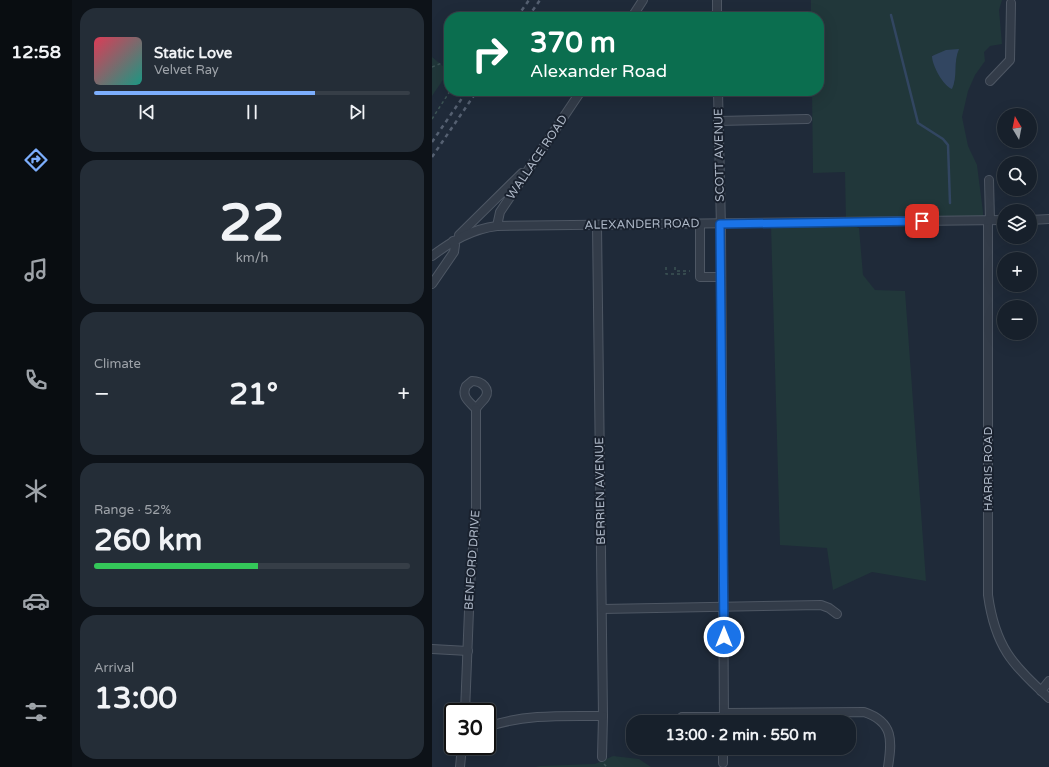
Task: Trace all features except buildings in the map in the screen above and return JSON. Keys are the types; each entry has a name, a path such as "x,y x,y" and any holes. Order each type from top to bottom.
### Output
{"street":[{"path":"637,0 637,9"},
{"path":"635,12 643,0"},
{"path":"717,0 717,12"},
{"path":"990,81 1010,60 1011,2"},
{"name":"WALLACE ROAD","path":"497,226 500,212 578,96"},
{"name":"SCOTT AVENUE","path":"718,96 721,277 724,715"},
{"path":"718,121 807,119"},
{"path":"432,284 454,252 455,245 453,241 486,204 539,153"},
{"name":"HARRIS ROAD","path":"989,180 988,595 994,625 1006,653 1026,678 1049,698"},
{"path":"1037,220 1049,219"},
{"name":"ALEXANDER ROAD","path":"432,256 453,241 476,230 497,226 997,220"},
{"path":"700,224 700,277 721,277"},
{"name":"BERRIEN AVENUE","path":"597,225 602,609 602,757"},
{"name":"BENFORD DRIVE","path":"465,703 470,585 476,512 476,409"},
{"path":"602,609 820,605 829,608 837,614"},
{"path":"432,649 468,650"},
{"path":"1041,691 1049,681"},
{"path":"768,715 857,711 871,714 883,723 891,738 892,746 888,767"},
{"path":"496,724 514,719 534,717 603,716"},
{"path":"460,767 461,755"},
{"path":"723,755 723,763"}],"path":[{"path":"432,67 444,62"},
{"path":"432,119 447,96"},
{"path":"666,267 666,274 685,274 689,271 675,271 675,267"}],"green space":[{"path":"811,0 1002,0 999,10 1002,44 990,46 984,52 985,61 975,75 968,91 962,117 968,146 977,165 983,220 846,222 845,172 813,173 812,96 824,96 824,12 811,12","holes":["932,55 956,57 954,84"]},
{"path":"432,57 444,67 444,78 432,96"},
{"path":"848,224 859,228 863,275 875,290 905,291 926,581 872,572 833,590 827,548 780,545 771,225"},
{"path":"613,756 639,759 651,767 535,767 595,764"}],"water":[{"path":"959,49 956,59 955,80 952,89 945,84 939,75 932,60 932,56 946,50"}],"waterway":[{"path":"891,15 918,123 943,139 948,145 950,203"}],"railway":[{"path":"521,12 529,0"},
{"path":"532,12 540,0"},
{"path":"432,142 464,96"},
{"path":"432,157 474,96"}],"route":[{"path":"724,637 720,224 922,221"}]}
